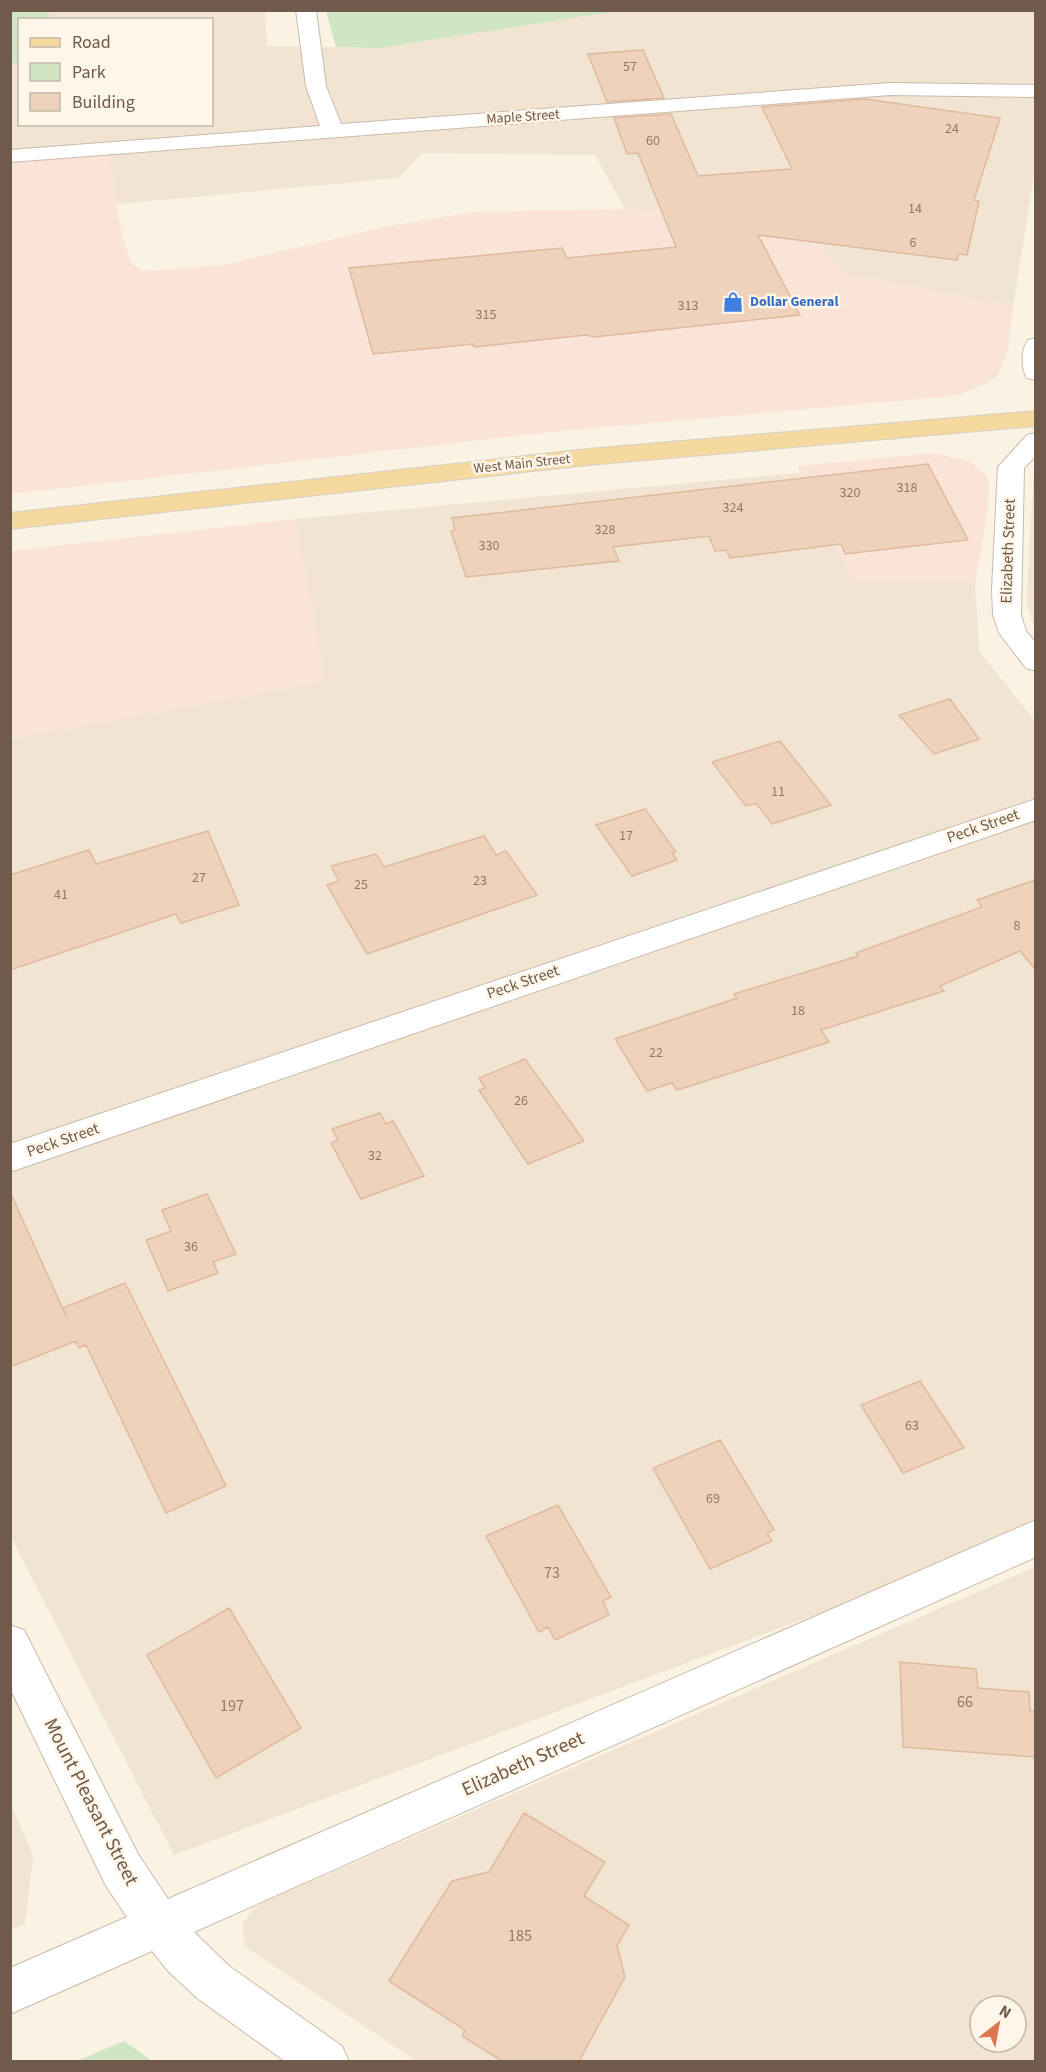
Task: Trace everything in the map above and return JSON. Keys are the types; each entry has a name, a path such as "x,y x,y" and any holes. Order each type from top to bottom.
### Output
{"main road":[{"name":"West Main Street","path":"10,521 600,456 1035,418"}],"street":[{"path":"306,10 316,86 333,132"},
{"name":"Maple Street","path":"10,156 890,89 1035,92"},
{"path":"1035,345 1035,373"},
{"name":"Elizabeth Street","path":"1035,440 1011,467 1006,589 1007,615 1013,633 1035,662"},
{"name":"Peck Street","path":"10,1158 1035,808"},
{"name":"Elizabeth Street","path":"10,1991 1035,1538"},
{"name":"Mount Pleasant Street","path":"10,1644 122,1870 160,1925 184,1955 213,1982 326,2061"}],"shaded area":[{"path":"48,11 265,11 267,46 380,48 619,11 1035,11 1035,169 1013,307 883,280 848,276 816,236 687,212 625,209 595,155 421,153 399,178 117,204 109,156 11,158 10,64 18,63 18,126 213,126 213,18 50,18"},
{"path":"109,156 120,226 129,258 134,266 145,271 224,265 384,227 473,212 625,209 687,212 816,236 849,276 883,280 1013,307 1008,350 998,375 989,382 960,395 560,431 11,494 11,162"},
{"path":"935,453 968,461 986,474 989,483 988,510 975,583 854,583 797,466"},
{"path":"1035,453 1035,627 1027,605 1027,589"},
{"path":"808,472 854,582 975,583 979,651 1035,721 1035,1532 174,1855 11,1537 11,739 324,682 295,519"},
{"path":"295,519 321,653 324,682 11,739 11,551"},
{"path":"1035,1567 1035,2061 416,2061 250,1950 245,1944 242,1923 259,1904"},
{"path":"11,1804 33,1856 25,1924 11,1930"}],"green space":[{"path":"326,10 619,11 380,48 336,47"},
{"path":"10,11 48,11 50,18 18,18 18,63 11,64"},
{"path":"124,2041 152,2061 77,2061"}],"building":[{"path":"643,50 664,98 607,102 588,54"},
{"path":"865,99 1000,118 974,200 979,201 967,255 958,254 957,260 758,235 800,315 594,337 586,335 474,347 473,344 373,354 349,268 562,248 567,258 676,247 638,153 627,154 614,118 671,114 698,176 792,169 762,107"},
{"path":"928,464 968,540 845,554 841,544 730,558 726,550 715,551 709,536 613,547 619,561 466,577 451,531 455,530 452,518"},
{"path":"950,699 979,739 934,754 899,715"},
{"path":"780,741 831,805 772,824 756,803 746,806 712,762"},
{"path":"645,809 676,852 672,853 677,860 632,876 596,825"},
{"path":"208,831 239,905 181,923 176,914 10,970 10,875 89,850 96,864"},
{"path":"484,836 496,855 506,851 537,895 367,954 327,885 339,881 331,866 376,854 384,867"},
{"path":"1035,880 1035,969 1020,951 940,986 944,991 821,1030 829,1042 677,1090 672,1083 647,1091 615,1039 737,998 734,994 858,956 856,953 982,907 977,900"},
{"path":"525,1059 584,1141 528,1164 479,1090 485,1088 479,1078"},
{"path":"380,1113 386,1124 393,1121 424,1176 361,1199 331,1143 338,1140 332,1129"},
{"path":"10,1192 67,1318 63,1308 125,1283 226,1486 166,1513 86,1345 79,1348 76,1341 10,1367"},
{"path":"207,1194 236,1254 213,1262 218,1273 168,1291 146,1240 171,1231 162,1210"},
{"path":"920,1381 964,1448 903,1473 861,1405"},
{"path":"720,1440 774,1530 767,1533 772,1541 710,1569 653,1468"},
{"path":"558,1505 611,1597 603,1601 609,1615 555,1640 548,1627 539,1632 486,1536"},
{"path":"229,1608 301,1728 216,1778 147,1655"},
{"path":"900,1662 976,1669 978,1688 1029,1692 1030,1711 1035,1711 1035,1757 903,1747"},
{"path":"524,1813 605,1862 584,1896 629,1925 617,1946 625,1977 579,2061 502,2061 462,2036 465,2030 389,1981 452,1881 489,1872"}],"place":[{"name":"Dollar General","path":"733,302"}]}
